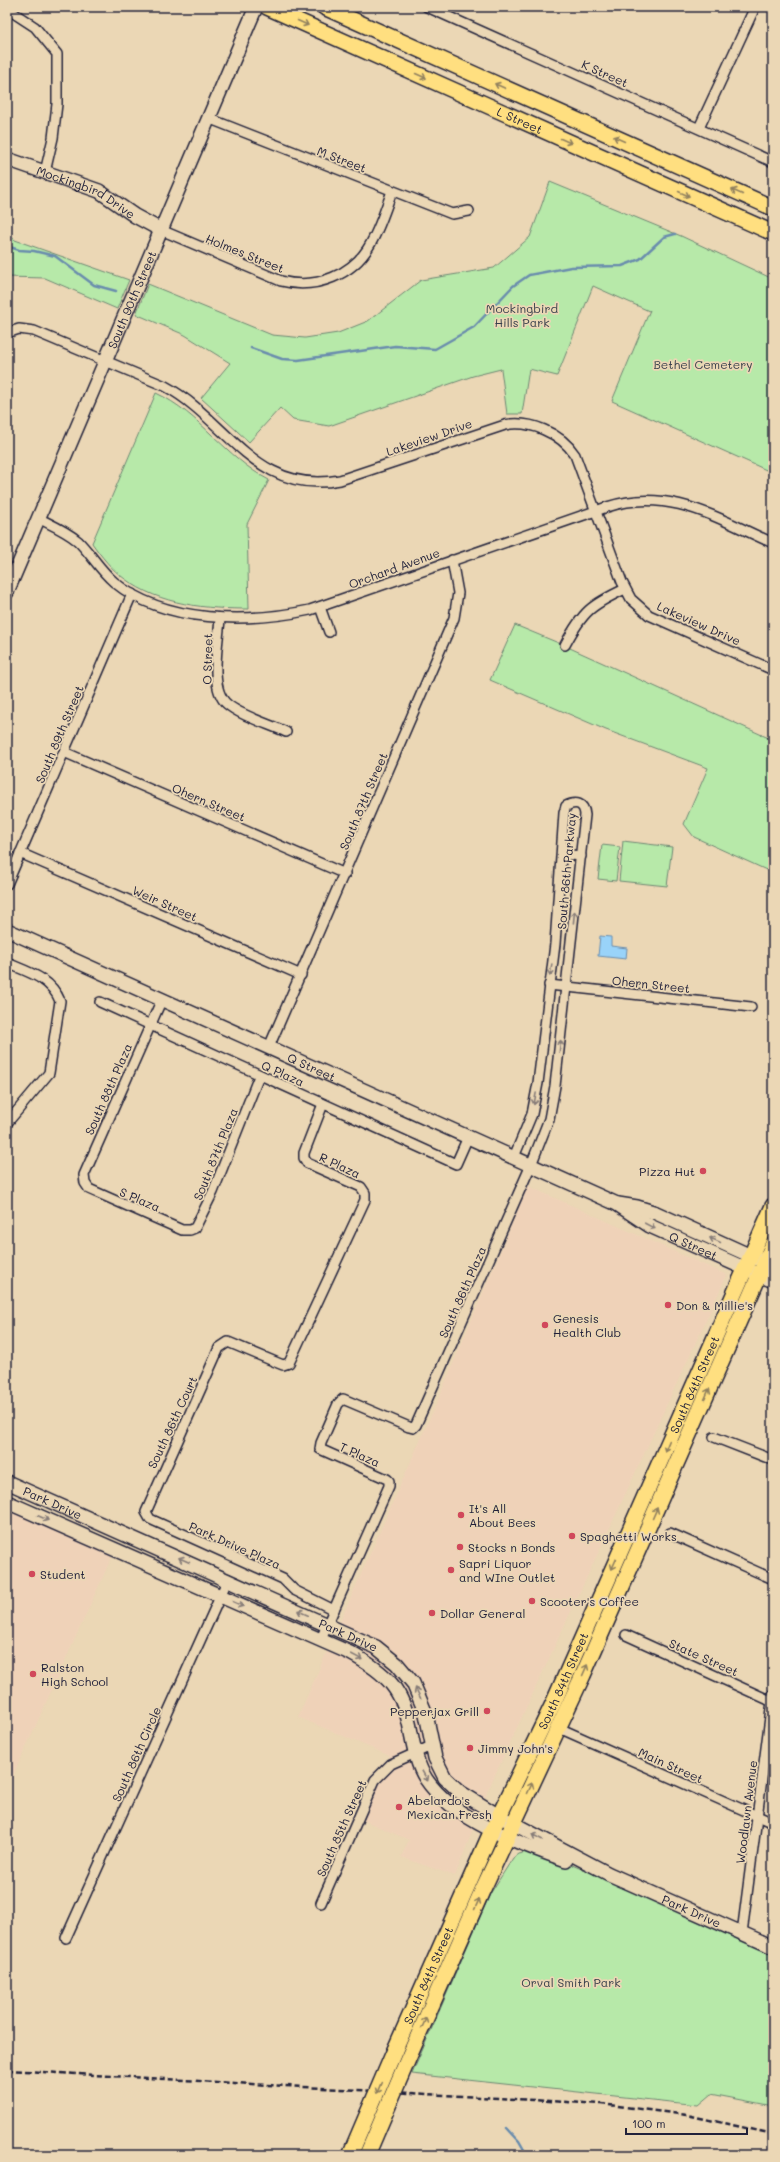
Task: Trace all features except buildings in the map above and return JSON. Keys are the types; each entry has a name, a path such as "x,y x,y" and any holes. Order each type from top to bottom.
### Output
{"main road":[{"name":"L Street","path":"267,7 773,234"},
{"name":"L Street","path":"324,7 773,208"},
{"name":"South 84th Street","path":"350,2155 496,1823 553,1704 773,1206"},
{"name":"South 84th Street","path":"366,2155 511,1830 768,1271 773,1244"}],"street":[{"name":"South 90th Street","path":"7,592 256,7"},
{"name":"K Street","path":"427,7 773,162"},
{"path":"699,128 755,7"},
{"path":"12,12 35,26 57,54 57,104 53,138 45,172"},
{"name":"M Street","path":"208,118 452,214 469,211"},
{"name":"Mockingbird Drive","path":"7,159 99,191 134,216 161,230"},
{"name":"Holmes Street","path":"161,230 281,281 298,284 315,283 339,275 361,258 372,241 392,191"},
{"name":"Lakeview Drive","path":"9,332 19,329 34,331 177,393 258,464 280,475 304,481 322,482 340,480 504,425 526,425 536,427 558,438 572,450 580,466 625,589 631,599 649,615 773,670"},
{"name":"Orchard Avenue","path":"38,518 72,536 110,578 132,594 159,605 220,618 271,617 320,607 596,510 642,500 674,502 697,509 773,544"},
{"name":"South 87th Street","path":"269,1047 345,874 454,618 458,593 452,560"},
{"path":"565,645 577,623 588,610 602,600 625,589"},
{"name":"South 89th Street","path":"7,884 132,594"},
{"path":"320,607 329,632"},
{"name":"O Street","path":"220,618 216,682 219,694 233,708 286,732"},
{"name":"Ohern Street","path":"64,752 345,874"},
{"name":"South 86th Parkway","path":"514,1157 532,1114 555,944 566,806 573,802 581,804 584,808 585,815 557,1070 549,1119 531,1165"},
{"name":"Weir Street","path":"20,853 301,975"},
{"path":"562,854 581,856"},
{"name":"Q Street","path":"7,930 617,1204 637,1207 656,1213 748,1263 768,1271"},
{"path":"555,944 571,944"},
{"path":"7,962 46,981 56,990 60,1001 48,1073 7,1123"},
{"name":"Ohern Street","path":"549,985 751,1007"},
{"name":"South 88th Plaza","path":"89,1189 85,1183 84,1175 162,999"},
{"name":"Q Plaza","path":"100,1002 259,1076 456,1164 468,1136"},
{"path":"539,1068 557,1070"},
{"name":"South 87th Plaza","path":"182,1230 190,1230 198,1224 259,1076"},
{"name":"R Plaza","path":"225,1342 278,1364 287,1364 292,1360 365,1200 365,1193 360,1187 307,1162 304,1158 304,1153 323,1104"},
{"path":"527,1124 544,1131"},
{"name":"South 86th Plaza","path":"320,1449 338,1404 343,1399 413,1428 416,1425 531,1165"},
{"name":"S Plaza","path":"89,1189 182,1230"},
{"name":"South 86th Court","path":"146,1515 146,1509 191,1408 219,1348 225,1342"},
{"path":"714,1437 773,1460"},
{"name":"T Plaza","path":"320,1449 387,1478 389,1481 386,1494 334,1610"},
{"name":"Park Drive","path":"7,1482 228,1579 376,1647 406,1674 422,1702 431,1746 445,1778 496,1823"},
{"name":"Park Drive","path":"7,1502 372,1665 393,1685 405,1706 415,1752 425,1777 438,1793 461,1812 496,1823 556,1856 609,1874 773,1947"},
{"name":"Park Drive Plaza","path":"146,1515 150,1519 283,1579 294,1590 334,1610"},
{"path":"670,1533 773,1579"},
{"name":"South 86th Circle","path":"66,1938 228,1579"},
{"path":"320,1641 334,1610"},
{"name":"State Street","path":"626,1635 773,1699"},
{"name":"Woodlawn Avenue","path":"742,1933 773,1699"},
{"name":"Main Street","path":"559,1728 773,1823"},
{"name":"South 85th Street","path":"321,1903 375,1780 386,1768 415,1752 431,1746"}],"shaded area":[{"path":"528,1186 727,1275 488,1790 455,1876 401,1857 409,1840 363,1820 390,1756 298,1717 437,1402"},
{"name":"Ralston High School","path":"7,1502 115,1550 7,1789"}],"green space":[{"name":"Mockingbird Hills Park","path":"550,182 681,236 773,279 773,473 612,401 650,310 649,311 593,286 557,376 529,369 522,414 507,414 501,369 473,376 329,426 293,420 280,408 249,442 201,398 230,363 185,335 136,314 148,284 272,335 305,338 338,333 368,321 421,280 494,268 530,237"},
{"path":"7,233 15,240 129,280 117,309 45,278 7,277"},
{"path":"156,393 186,412 239,460 269,480 247,524 249,609 217,608 184,604 153,595 139,588 120,575 99,553 92,543"},
{"path":"515,625 561,644 773,740 773,873 694,837 684,824 708,768 606,730 490,680"},
{"path":"623,841 672,847 667,886 619,881"},
{"path":"602,845 620,847 616,881 598,879"},
{"name":"Orval Smith Park","path":"535,1850 626,1887 773,1951 773,2106 711,2094 698,2105 412,2074 490,1894 513,1858 518,1854"}],"water":[{"path":"600,936 611,937 611,946 627,948 626,959 598,956"}],"waterway":[{"path":"251,348 282,359 298,360 395,346 435,349 474,327 513,286 529,275 571,267 622,266 640,259 664,237 675,234"},
{"path":"7,246 19,250 34,251 55,256 94,285 116,291"},
{"path":"507,2128 519,2141 527,2155"}],"railway":[{"path":"7,2070 602,2104 687,2115 773,2134"}],"place":[{"name":"Pizza Hut","path":"703,1171"},
{"name":"Don & Millie's","path":"668,1305"},
{"name":"Genesis Health Club","path":"545,1325"},
{"name":"It's All About Bees","path":"461,1515"},
{"name":"Spaghetti Works","path":"572,1536"},
{"name":"Stocks n Bonds","path":"460,1547"},
{"name":"Sapri Liquor and WIne Outlet","path":"451,1570"},
{"name":"Student","path":"32,1574"},
{"name":"Scooter's Coffee","path":"532,1601"},
{"name":"Dollar General","path":"432,1613"},
{"name":"Ralston High School","path":"33,1674"},
{"name":"Pepperjax Grill","path":"487,1711"},
{"name":"Jimmy John's","path":"470,1748"},
{"name":"Abelardo's Mexican Fresh","path":"399,1807"}],"park label":[{"name":"Bethel Cemetery","path":"703,364"}]}
